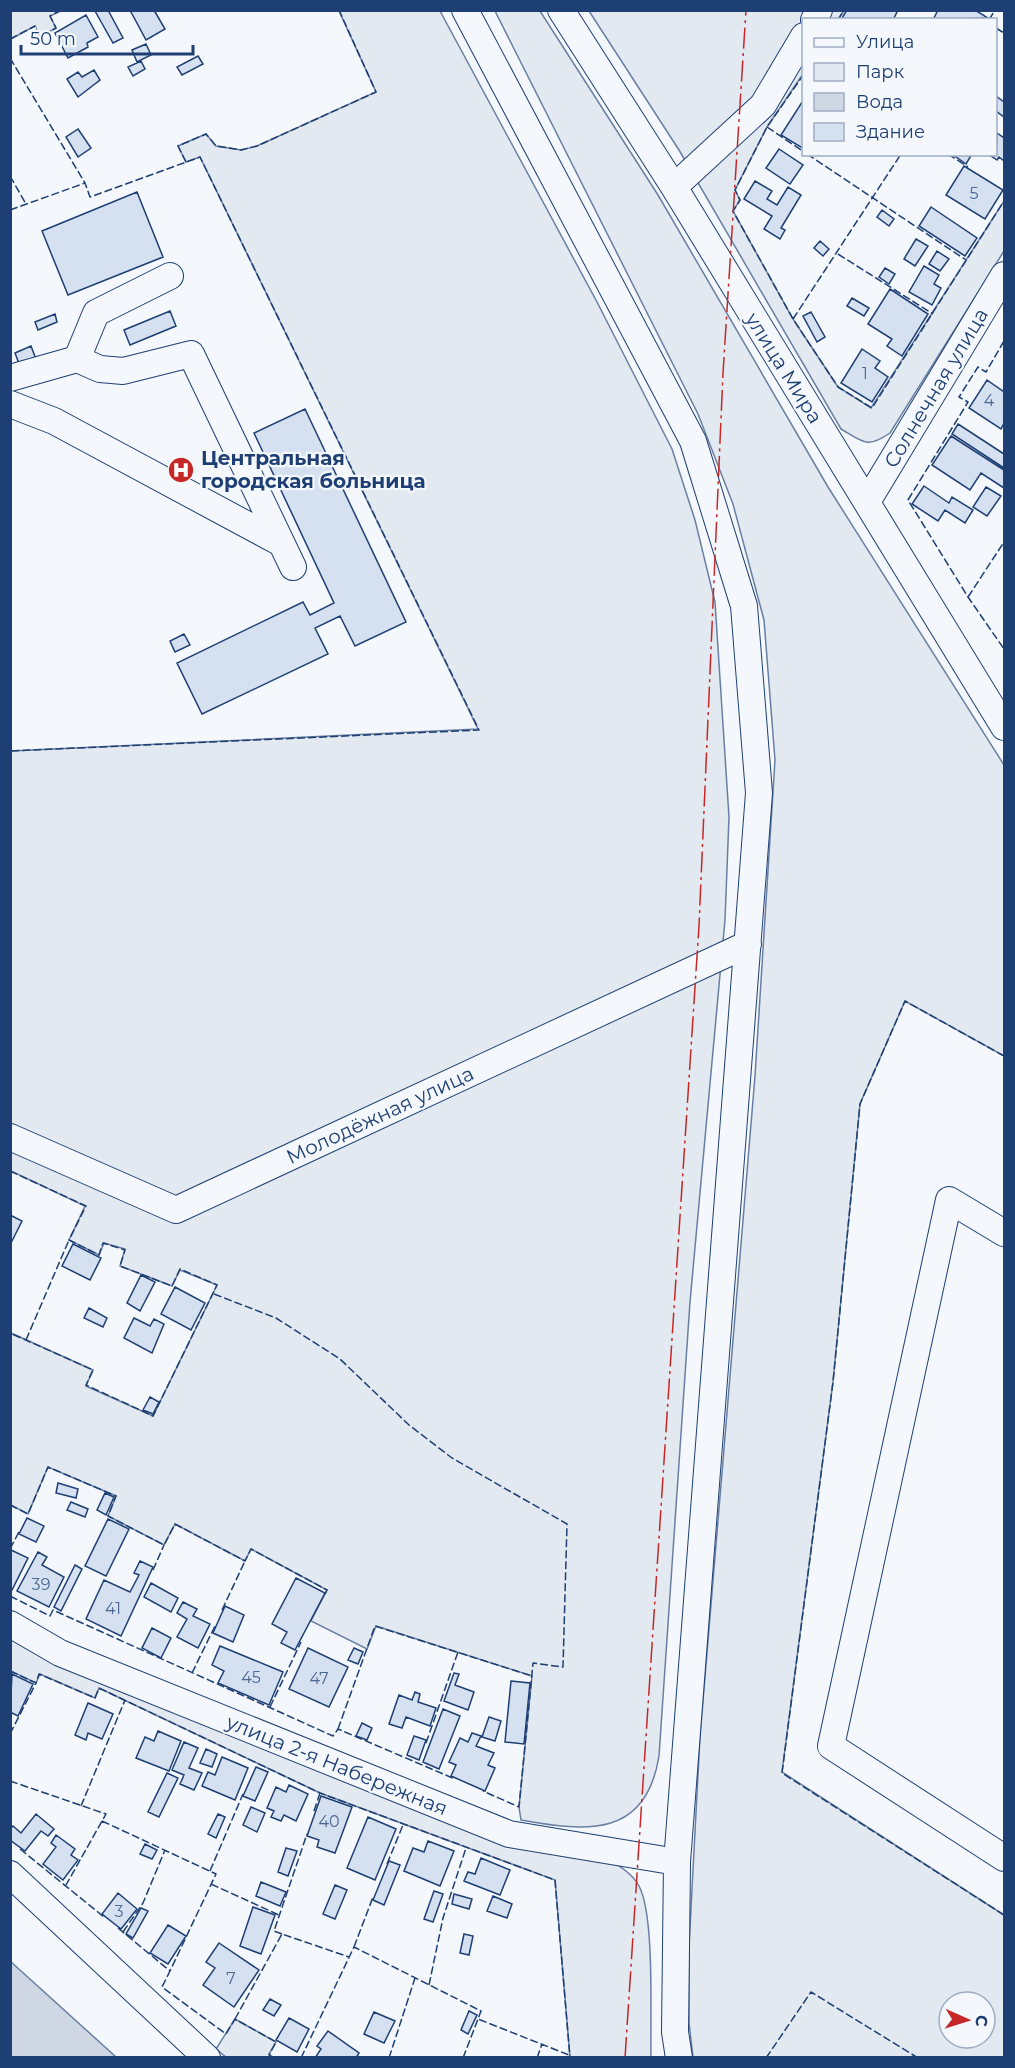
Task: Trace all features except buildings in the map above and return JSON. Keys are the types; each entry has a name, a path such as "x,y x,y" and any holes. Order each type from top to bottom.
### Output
{"street":[{"path":"465,10 693,441 744,606 759,793 677,1862 675,2032 679,2058"},
{"name":"улица Мира","path":"561,10 674,187 1005,727"},
{"path":"674,187 763,105 802,39"},
{"name":"Солнечная улица","path":"867,502 1005,275"},
{"path":"76,359 96,313 170,276"},
{"path":"10,378 76,359 100,369 123,371 191,354 293,567"},
{"path":"10,404 54,421 281,543"},
{"name":"Молодёжная улица","path":"10,1137 176,1210 748,944"},
{"path":"1005,1233 949,1200 831,1746 1005,1858"},
{"name":"улица 2-я Набережная","path":"10,1624 60,1653 509,1834 677,1862"},
{"path":"10,1874 207,2058"}],"green space":[{"path":"11,10 61,11 50,16 56,28 40,37 35,26 11,39"},
{"path":"339,11 440,11 597,302 672,449 695,520 715,602 729,817 725,920 690,1302 659,1756 652,1783 641,1802 627,1815 610,1823 590,1827 569,1827 521,1820 519,1807 532,1676 376,1626 367,1649 311,1621 327,1590 251,1549 245,1561 175,1524 164,1545 108,1516 116,1496 48,1467 28,1514 11,1505 11,1333 93,1370 86,1386 153,1416 217,1285 180,1270 172,1286 120,1266 125,1249 104,1243 99,1255 69,1240 85,1206 11,1171 11,751 478,729 200,157 186,162 178,146 206,134 216,146 241,150 257,146 376,92"},
{"path":"495,11 540,11 658,195 828,487 1004,765 1004,1056 905,1001 860,1104 833,1382 782,1772 1004,1915 1004,2057 693,2057 689,2023 689,1946 700,1737 755,1076 775,760 764,620 733,504 698,414"},
{"path":"589,11 844,11 839,18 802,18 802,75 767,127 735,190 740,200 733,211 793,319 838,387 871,408 1004,201 1004,251 890,433 876,441 865,442 841,429 679,150"},
{"path":"11,1633 608,1859 616,1864 636,1881 644,1900 650,1943 651,2057 570,2057 555,1880 320,1793 99,1688 95,1698 40,1674 36,1683 11,1671"},
{"path":"235,2019 276,2042 269,2054 273,2057 226,2057 216,2049"}],"water":[{"path":"10,1961 116,2057 11,2057"}],"fence":[{"path":"10,39 35,26 40,37 56,28 50,16 61,10"},
{"path":"186,162 178,146 206,134 216,146 241,150 257,146 376,92 339,10"},
{"path":"839,18 844,10"},
{"path":"990,18 995,10"},
{"path":"997,29 1004,33"},
{"path":"10,58 85,183"},
{"path":"802,77 767,127 735,190 740,200 733,211 793,319 838,387 872,408 1004,201"},
{"path":"767,127 802,151"},
{"path":"810,156 966,260"},
{"path":"793,319 900,156"},
{"path":"951,156 968,167"},
{"path":"10,210 85,183 90,197 200,157 479,730 10,751"},
{"path":"10,176 26,204"},
{"path":"838,254 933,314"},
{"path":"1004,341 986,372 978,367 959,397 968,402 908,500 968,597 1004,649"},
{"path":"968,597 1004,542"},
{"path":"1004,1056 905,1001 860,1104 833,1382 782,1773 1004,1915"},
{"path":"10,1171 86,1206 69,1240 99,1255 103,1243 125,1250 120,1266 172,1286 180,1269 217,1285 153,1416 86,1385 93,1370 10,1333"},
{"path":"26,1340 69,1240"},
{"path":"214,1294 276,1318 340,1359 409,1425 452,1458 567,1524 563,1667 533,1663 519,1807 483,1791"},
{"path":"10,1505 28,1514 48,1467 116,1496 108,1516 164,1545 175,1524 245,1561 251,1549 327,1590 324,1596"},
{"path":"10,1549 20,1530"},
{"path":"153,1570 164,1545"},
{"path":"222,1610 245,1561"},
{"path":"10,1596 50,1616 53,1610 333,1736 338,1729 455,1779"},
{"path":"192,1673 215,1626"},
{"path":"338,1729 375,1626 532,1676"},
{"path":"270,1707 301,1642"},
{"path":"426,1743 458,1652"},
{"path":"10,1671 36,1683 39,1674 95,1698 99,1688 320,1793 555,1880 570,2058"},
{"path":"10,1734 36,1683"},
{"path":"81,1806 125,1700"},
{"path":"10,1781 106,1814 66,1885"},
{"path":"314,1811 320,1793"},
{"path":"210,1871 243,1794"},
{"path":"102,1821 216,1874 170,1971"},
{"path":"387,1864 403,1825"},
{"path":"282,1934 274,1931 307,1834"},
{"path":"429,1985 443,1918 466,1848"},
{"path":"20,1849 104,1917"},
{"path":"123,1932 143,1903 165,1850"},
{"path":"211,1884 279,1915"},
{"path":"354,1947 373,1897"},
{"path":"118,1928 170,1971 162,1987 226,2034 235,2019 276,2042 269,2055 273,2058"},
{"path":"235,2019 282,1934 349,1957"},
{"path":"301,2058 354,1947 481,2011 478,2019 569,2055"},
{"path":"389,2058 415,1978"},
{"path":"766,2058 811,1992 918,2058"},
{"path":"463,2058 478,2019"},
{"path":"537,2058 542,2044"}],"power":[{"path":"625,2058 699,926 723,373 746,10"}],"place":[{"name":"Центральная городская больница","path":"181,470"}]}
